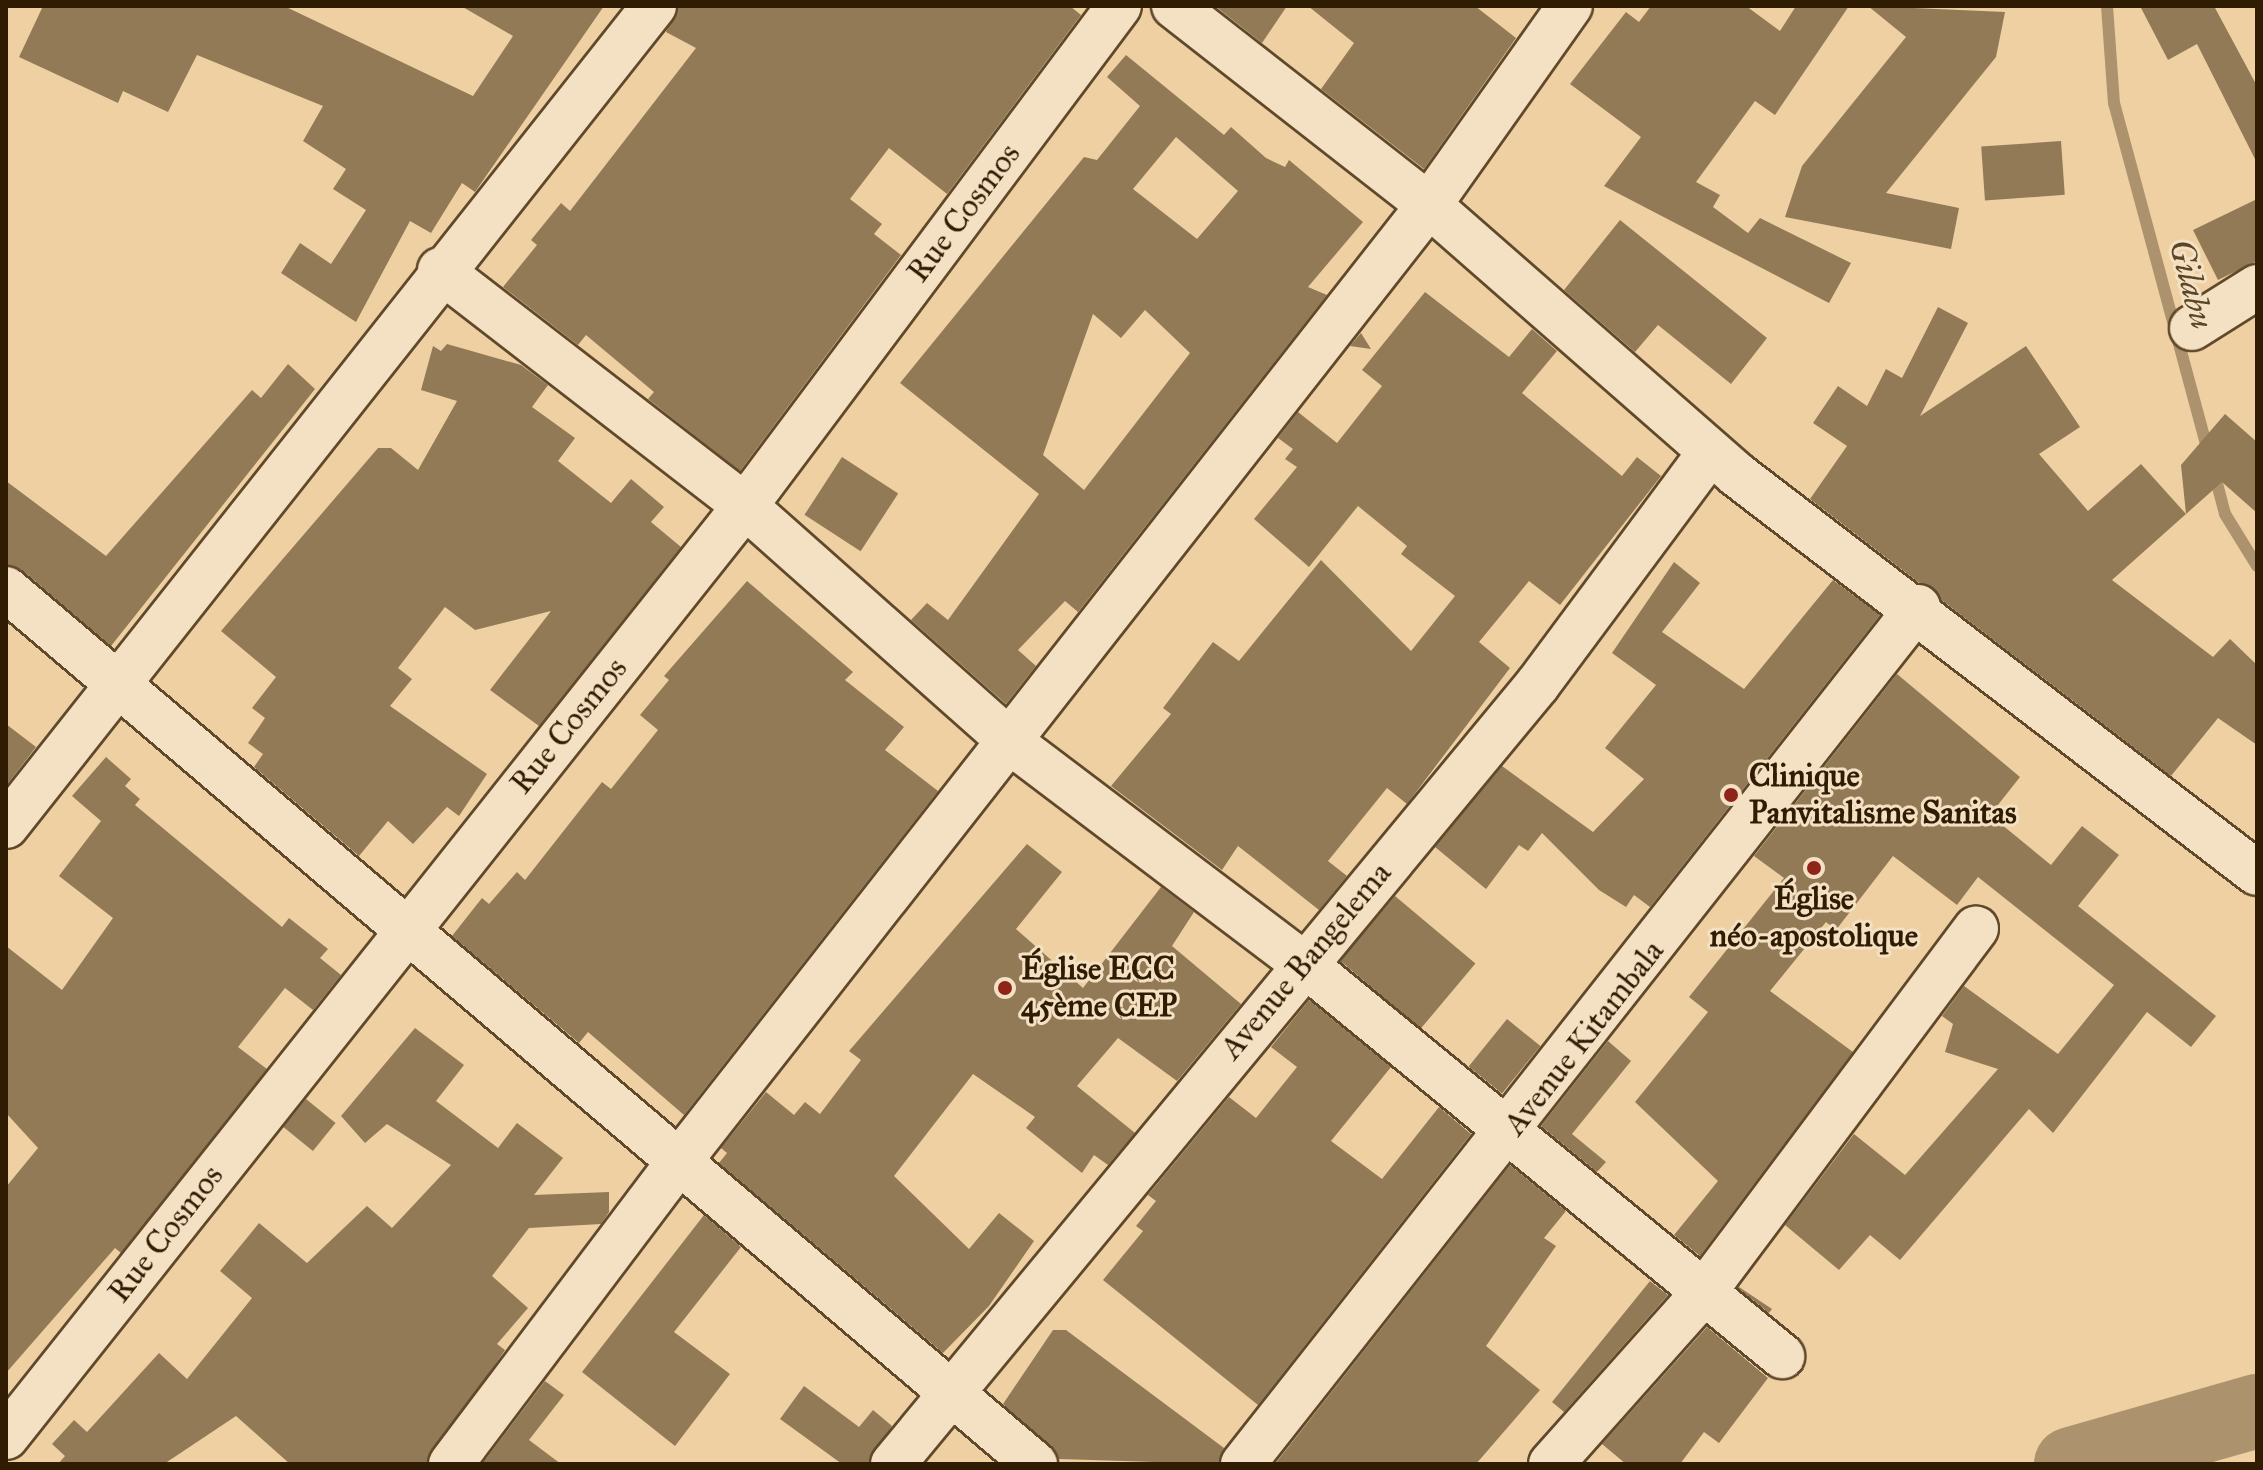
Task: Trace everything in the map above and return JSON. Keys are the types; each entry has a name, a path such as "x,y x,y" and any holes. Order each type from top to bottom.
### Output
{"street":[{"path":"6,826 440,270 654,6"},
{"name":"Rue Cosmos","path":"6,1437 745,506 1119,6"},
{"path":"1174,6 1429,205 1710,452 1918,607 2257,873"},
{"path":"451,1464 678,1163 1013,744 1429,205 1570,6"},
{"path":"440,270 745,506 1013,744 1303,963 1782,1356"},
{"path":"2192,328 2257,287"},
{"name":"Avenue Bangelema","path":"893,1464 1303,963 1538,684 1710,452"},
{"path":"6,589 403,934 678,1163 948,1396 1035,1464"},
{"name":"Avenue Kitambala","path":"1243,1464 1510,1133 1918,607"},
{"path":"1551,1464 1704,1292 1976,929"}],"building":[{"path":"43,6 284,6 473,96 513,36 461,6 604,6 475,192 462,183 431,233 410,221 356,322 281,273 300,243 331,264 366,210 333,189 346,169 303,141 323,106 197,55 168,112 123,91 118,103 19,57"},
{"path":"678,6 1070,6 1081,15 947,194 889,148 850,199 882,224 874,234 901,255 740,471 648,399 654,392 586,335 578,345 503,287 537,245 531,240 561,203 570,211 696,48 666,32"},
{"path":"1215,6 1287,6 1262,43"},
{"path":"1308,6 1475,6 1516,38 1424,169 1321,89 1354,43"},
{"path":"1651,6 1746,6 1780,31 1796,6 1849,6 1775,115 1755,101 1696,182 1720,195 1713,207 1748,233 1760,218 1851,263 1829,303 1604,186 1641,137 1570,84 1626,12 1639,22"},
{"path":"1868,6 2005,12 1996,57 1886,193 1959,208 1951,249 1785,217 1802,166 1906,37"},
{"path":"2140,6 2214,6 2257,86 2257,163 2197,44 2168,60"},
{"path":"1126,55 1224,135 1231,127 1266,158 1285,167 1289,160 1363,222 1308,287 1327,295 1078,612 1065,601 1018,650 1036,666 1006,704 911,620 927,603 948,620 1039,494 900,383 1084,157 1097,160 1140,106 1107,77","holes":["1176,137 1238,191 1197,239 1133,189","1145,310 1190,353 1084,490 1043,455 1093,314 1121,338"]},
{"path":"2061,141 2065,195 1985,200 1981,147"},
{"path":"2257,199 2257,261 2218,280 2193,230"},
{"path":"1620,220 1767,338 1731,384 1658,325 1635,352 1564,290"},
{"path":"1425,292 1509,357 1532,329 1557,351 1522,393 1622,476 1637,457 1661,476 1560,605 1529,581 1479,642 1510,668 1407,804 1387,788 1328,861 1347,876 1319,910 1238,846 1222,870 1111,786 1171,714 1163,708 1213,642 1239,661 1321,560 1411,651 1455,596 1401,554 1407,546 1358,506 1309,567 1254,519 1297,467 1285,459 1293,449 1278,438 1298,412 1337,443 1382,386 1362,370"},
{"path":"1938,307 1968,323 1920,416 2026,346 2080,427 2039,454 2088,511 2141,464 2186,514 2112,580 2213,657 2230,639 2257,665 2257,745 2218,718 2171,776 1810,499 1847,446 1813,423 1838,386 1867,406 1886,369 1902,378"},
{"path":"1361,333 1371,349 1350,346"},
{"path":"447,344 521,365 548,385 532,407 575,438 558,461 611,503 631,479 664,507 651,522 681,547 539,726 490,690 551,611 475,630 445,607 398,668 412,679 390,706 487,774 459,816 447,807 413,844 388,821 359,856 254,767 263,754 248,743 265,718 252,708 276,677 221,631 378,448 391,448 418,470 457,401 421,390 433,346 441,351"},
{"path":"288,364 315,389 111,646 22,570 6,565 6,481 106,556 252,390 261,398"},
{"path":"2225,414 2257,442 2257,513 2222,482 2186,514 2181,465"},
{"path":"842,457 898,493 861,551 804,515"},
{"path":"1674,562 1700,583 1662,632 1744,689 1833,580 1880,615 1650,907 1634,895 1626,907 1599,890 1542,833 1528,851 1519,845 1486,889 1435,847 1502,766 1593,832 1644,779 1605,748 1656,685 1612,653"},
{"path":"747,581 853,672 845,680 904,727 885,750 938,791 684,1115 588,1032 579,1043 452,936 482,898 489,904 517,872 525,880 602,782 611,789 658,730 640,715 669,680 664,676"},
{"path":"1897,674 2020,777 1990,815 2051,865 2082,826 2119,855 2078,906 2216,1016 2191,1047 2147,1012 2053,1133 2029,1109 1900,1260 1870,1235 1839,1270 1785,1225 1854,1134 1905,1175 1998,1069 1945,1052 1953,1024 1942,1016 1964,986 2058,1054 2114,985 1978,877 1957,905 1893,856 1836,930 1826,922 1770,991 1853,1052 1700,1256 1674,1235 1718,1181 1635,1102 1708,1012 1689,997 1784,878 1754,856"},
{"path":"6,724 36,747 6,786"},
{"path":"106,757 131,779 125,786 140,799 135,805 282,927 289,918 328,949 320,958 341,975 313,1010 285,988 238,1047 267,1069 121,1253 115,1248 6,1373 6,1187 38,1148 6,1113 6,946 62,990 113,918 59,876 101,821 72,796"},
{"path":"1027,844 1062,872 1016,929 1083,988 1161,887 1194,912 1172,946 1241,1004 1177,1081 1118,1038 1077,1086 1135,1133 1108,1165 1094,1155 1082,1173 1026,1128 1035,1117 973,1074 894,1176 969,1249 999,1213 1034,1241 989,1306 943,1353 719,1163 727,1153 721,1148 766,1092 794,1115 805,1102 820,1114 861,1060 849,1051"},
{"path":"1395,896 1475,963 1421,1029 1340,961"},
{"path":"1309,1000 1391,1067 1331,1141 1382,1179 1439,1107 1471,1134 1258,1405 1103,1280 1143,1231 1136,1226 1156,1201 1148,1195 1229,1097 1256,1118 1297,1067 1271,1047"},
{"path":"1507,1019 1540,1046 1502,1093 1469,1066"},
{"path":"415,1028 464,1065 436,1101 498,1148 517,1123 563,1158 534,1195 609,1192 609,1212 601,1224 529,1228 492,1276 528,1308 497,1344 505,1350 427,1464 290,1464 236,1416 164,1464 58,1464 65,1456 52,1444 74,1420 87,1432 159,1353 187,1379 252,1298 220,1271 259,1223 307,1263 367,1206 392,1228 451,1165 387,1124 365,1143 341,1116"},
{"path":"1608,1041 1631,1061 1572,1134 1606,1162 1597,1172 1541,1126"},
{"path":"306,1099 336,1123 313,1151 283,1127"},
{"path":"1510,1165 1566,1211 1544,1238 1556,1246 1486,1346 1540,1390 1476,1464 1275,1464"},
{"path":"704,1215 741,1247 674,1332 730,1374 675,1446 582,1372"},
{"path":"1650,1281 1668,1295 1564,1412 1552,1402"},
{"path":"1738,1288 1772,1309 1769,1313"},
{"path":"1707,1327 1768,1378 1719,1443 1704,1432 1680,1464 1626,1464 1602,1444"},
{"path":"1053,1330 1066,1330 1224,1448 1219,1464 1059,1459 1003,1404"},
{"path":"545,1381 564,1395 529,1440 561,1464 482,1464"},
{"path":"804,1386 859,1427 873,1410 892,1426 869,1464 842,1464 780,1419"}],"waterway":[{"name":"Gilabu","path":"2107,6 2114,103 2209,454"},
{"name":"Gilabu","path":"2214,472 2225,514 2257,566"},
{"path":"2071,1464 2257,1411"}],"place":[{"name":"Clinique Panvitalisme Sanitas","path":"1731,795"},
{"name":"Église néo-apostolique","path":"1814,868"},
{"name":"Église ECC 45ème CEP","path":"1005,988"}]}
